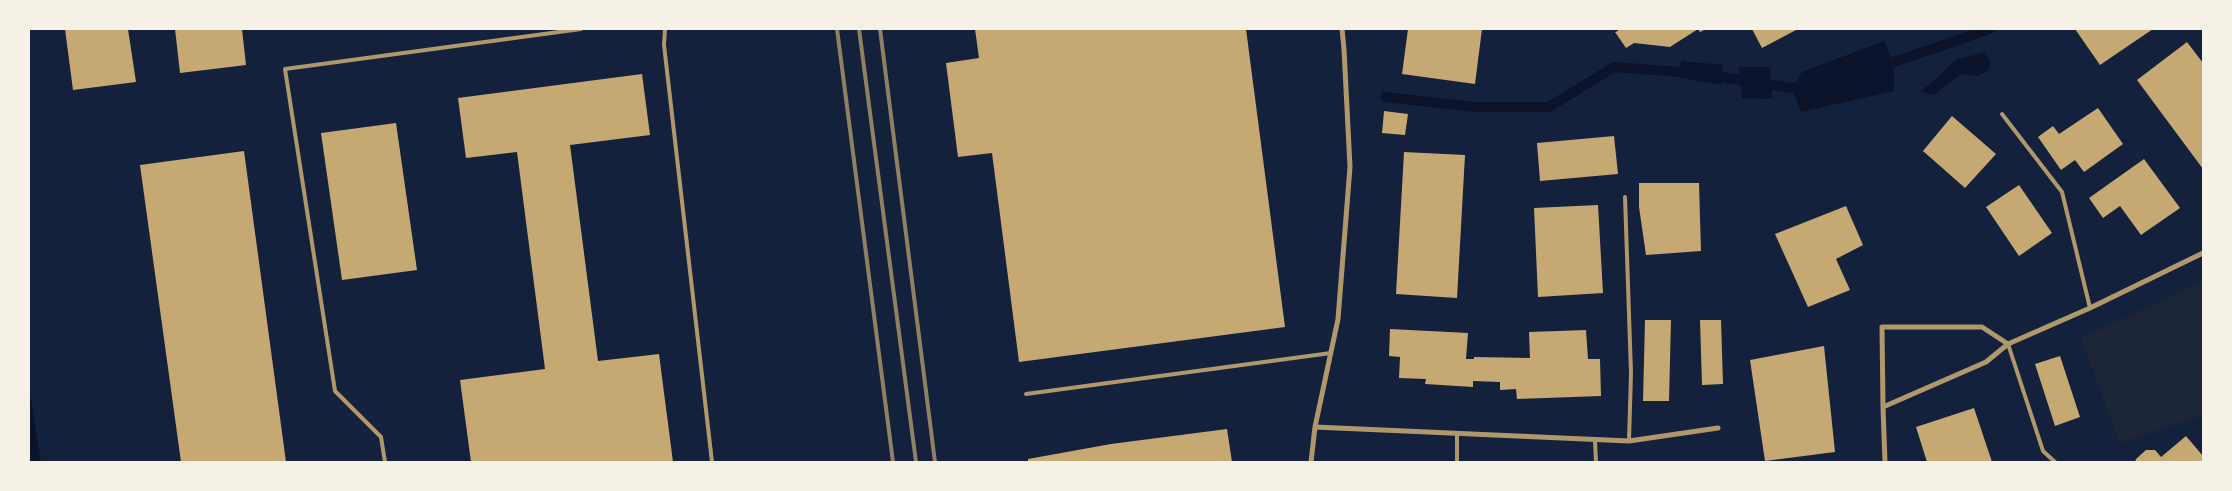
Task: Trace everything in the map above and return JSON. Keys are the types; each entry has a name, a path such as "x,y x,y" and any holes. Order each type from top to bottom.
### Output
{"street":[{"path":"1310,462 1315,427 1338,319 1350,166 1342,29"},
{"path":"1883,406 1986,362 2008,344 2090,308 2203,253"},
{"path":"1885,462 1882,327 1982,327 2008,344"},
{"path":"1315,427 1595,441 1629,441 1718,428"}],"lane":[{"path":"385,462 381,437 335,392 285,69 581,29"},
{"path":"665,29 664,45 712,462"},
{"path":"2002,114 2062,192 2090,308"},
{"path":"1625,197 1631,373 1629,441"},
{"path":"2008,344 2043,451 2055,462"},
{"path":"1026,394 1331,353"},
{"path":"1457,433 1458,462"},
{"path":"1595,441 1596,462"}],"shaded area":[{"path":"1884,41 1894,64 1894,91 1801,112 1792,88 1802,72"},
{"path":"1984,53 1991,63 1988,71 1978,76 1962,74 1944,86 1935,95 1921,92 1957,59"},
{"path":"1681,61 1723,65 1721,85 1680,78"},
{"path":"1739,67 1770,67 1772,99 1742,98"},
{"path":"2203,281 2203,415 2120,443 2081,338"},
{"path":"29,387 41,462 29,462"}],"building":[{"path":"65,29 128,29 136,82 73,90"},
{"path":"175,29 242,29 246,65 180,73"},
{"path":"975,29 1246,29 1285,327 1019,362 992,153 958,157 946,63 979,58"},
{"path":"1408,29 1482,29 1475,84 1402,74"},
{"path":"1617,29 1698,29 1670,47 1634,43 1626,48 1615,32 1618,31"},
{"path":"1752,29 1798,29 1762,48"},
{"path":"2075,29 2153,29 2100,65"},
{"path":"2187,42 2203,63 2203,169 2137,80"},
{"path":"642,74 650,135 570,145 598,361 659,354 673,462 471,462 460,380 545,369 517,152 466,158 458,98"},
{"path":"2098,108 2123,144 2084,172 2075,160 2061,170 2038,137 2053,126 2059,134"},
{"path":"1384,111 1408,114 1405,135 1382,133"},
{"path":"1952,116 1996,154 1965,188 1923,151"},
{"path":"396,123 417,270 342,280 321,133"},
{"path":"1614,136 1618,174 1540,181 1537,143"},
{"path":"244,151 286,462 181,462 140,165"},
{"path":"1404,152 1465,155 1457,298 1396,294"},
{"path":"2144,159 2180,208 2141,235 2120,206 2103,218 2089,198"},
{"path":"1639,183 1699,183 1701,251 1646,255 1639,207"},
{"path":"2019,185 2052,233 2019,256 1986,207"},
{"path":"1598,205 1603,293 1538,297 1534,208"},
{"path":"1846,206 1863,245 1836,259 1850,290 1808,307 1775,234"},
{"path":"1645,320 1671,320 1669,401 1643,401"},
{"path":"1700,320 1721,320 1723,384 1702,385"},
{"path":"1390,329 1468,333 1466,359 1474,359 1474,357 1530,358 1529,332 1586,330 1588,359 1600,359 1601,396 1517,399 1516,389 1500,390 1500,382 1473,381 1473,387 1425,384 1426,379 1399,378 1400,357 1389,356"},
{"path":"1824,346 1835,452 1765,461 1750,360"},
{"path":"2060,356 2080,417 2055,426 2035,364"},
{"path":"1974,408 1992,462 1927,462 1916,427"},
{"path":"1227,429 1232,462 1028,462 1028,459 1111,444"},
{"path":"2186,436 2203,456 2203,462 2135,462 2146,450 2155,450 2161,457"}],"waterway":[{"path":"1882,66 1990,29"},
{"path":"1385,97 1475,107 1549,107 1614,67 1694,73"},
{"path":"1708,75 1792,88 1805,85"}],"railway":[{"path":"837,29 893,462"},
{"path":"859,29 916,462"},
{"path":"880,29 935,462"}]}
